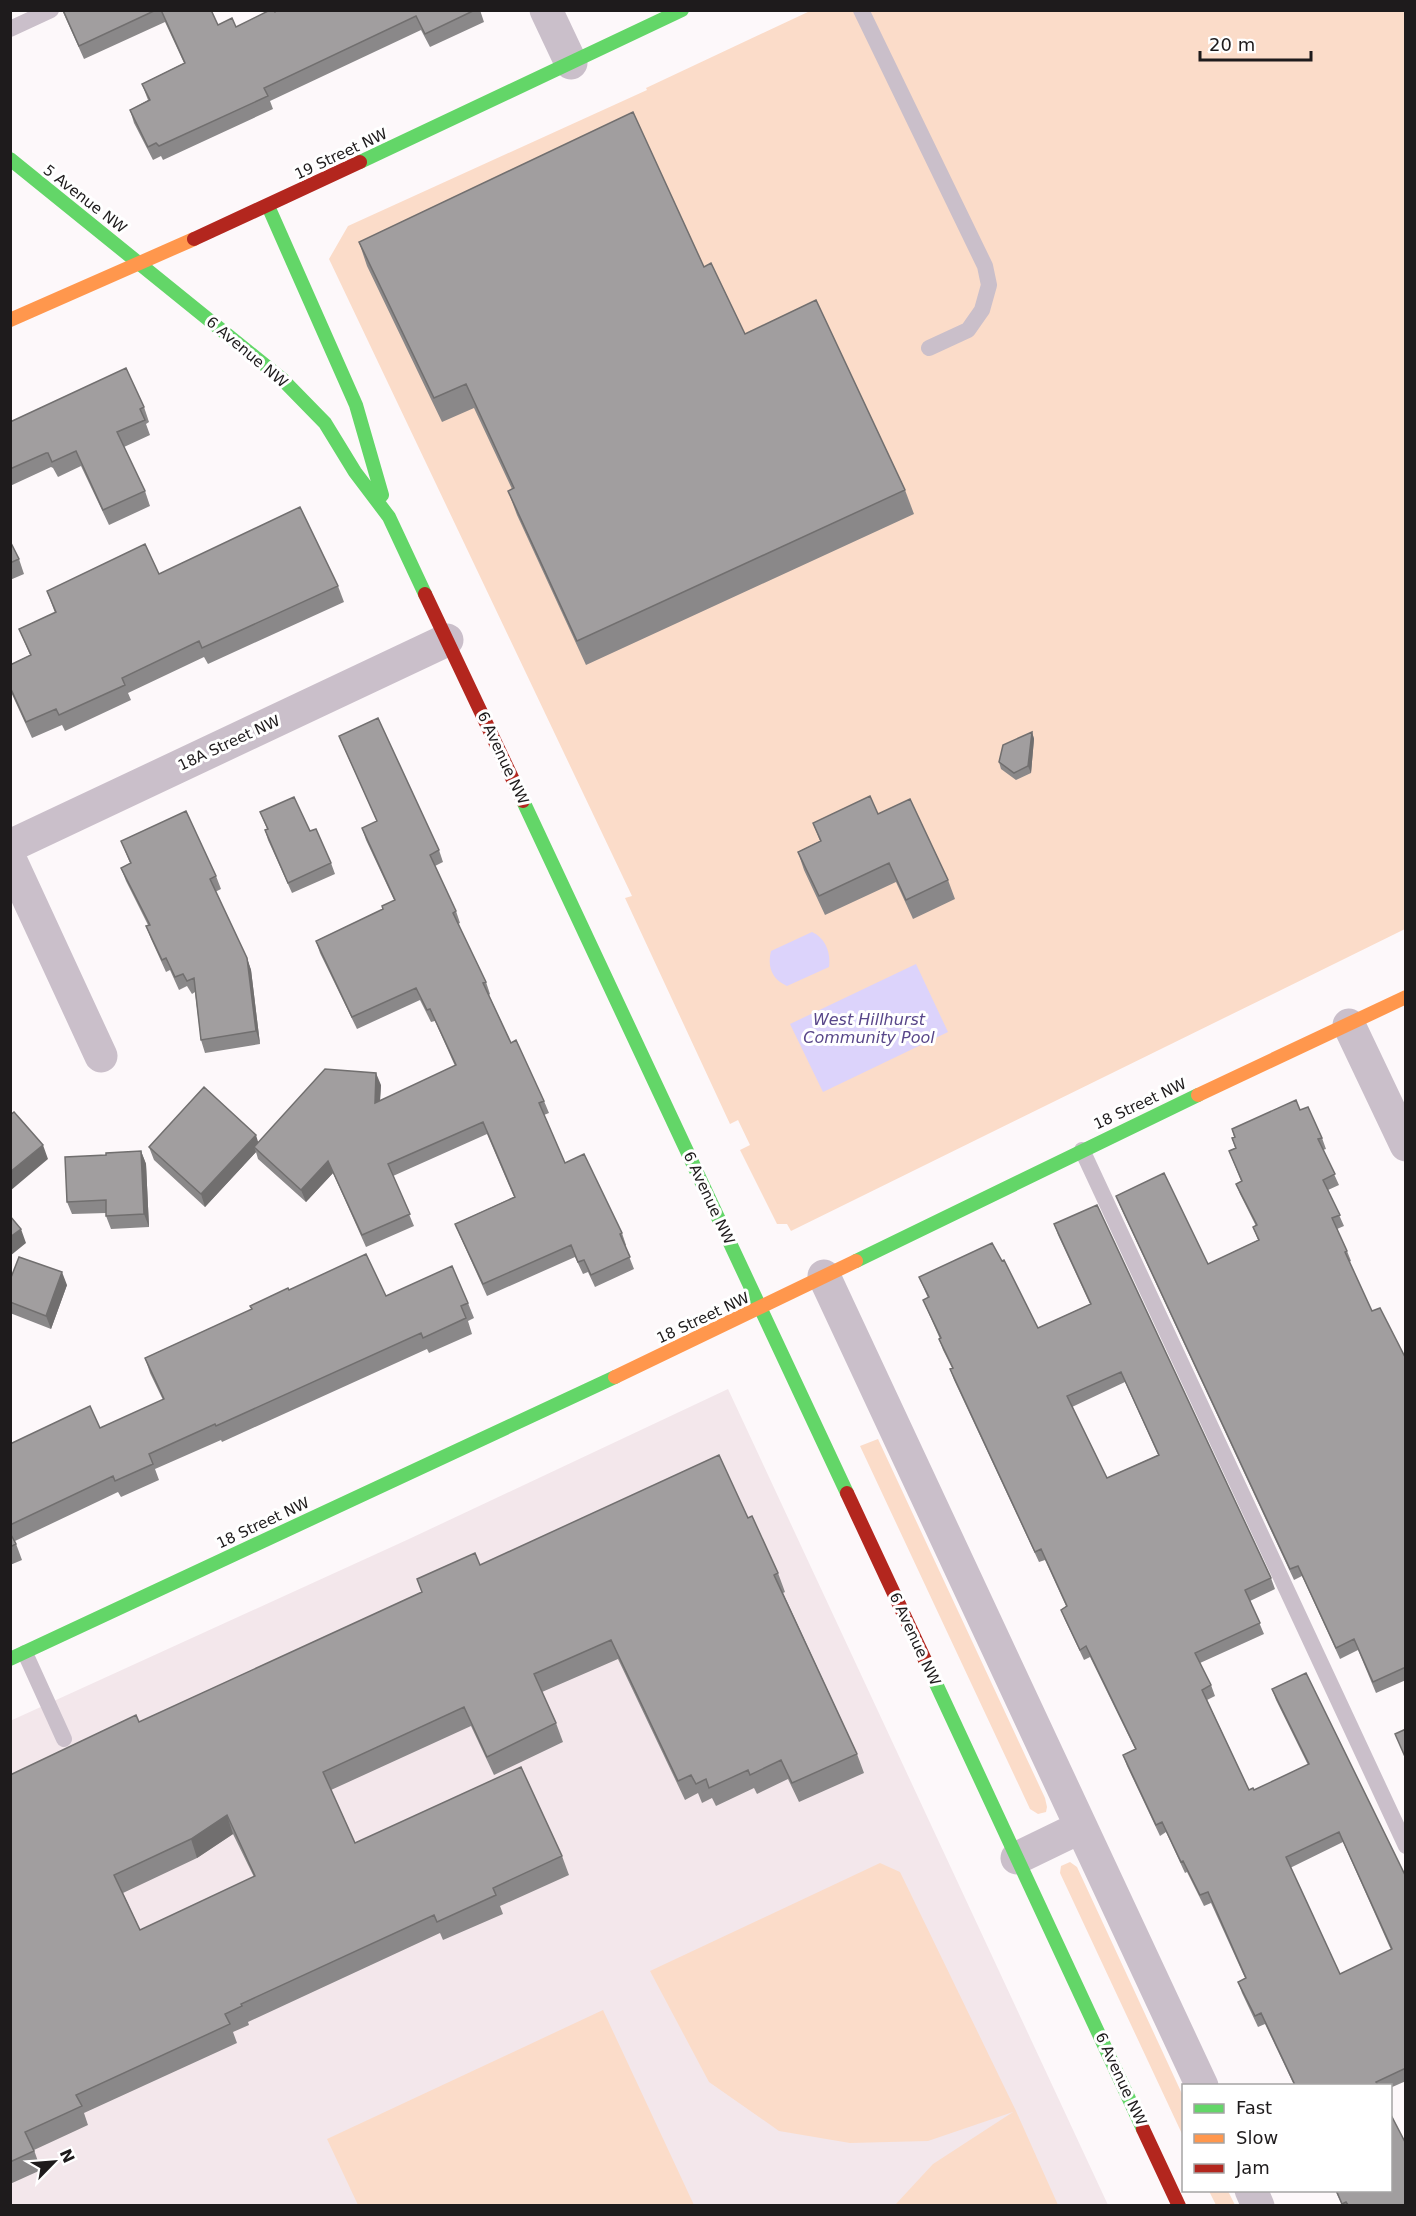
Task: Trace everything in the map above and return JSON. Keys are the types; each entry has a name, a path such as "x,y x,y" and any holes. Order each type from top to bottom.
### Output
{"street":[{"path":"546,10 571,63"},
{"name":"19 Street NW","path":"11,318 268,206 682,10"},
{"name":"5 Avenue NW","path":"10,159 140,263"},
{"path":"268,206 356,405 389,517"},
{"name":"6 Avenue NW","path":"140,263 289,386 325,423 355,472 389,517 662,1094 760,1309 1179,2205"},
{"name":"18A Street NW","path":"10,846 447,640"},
{"path":"10,859 101,1056"},
{"name":"18 Street NW","path":"18,1656 760,1309 1082,1150 1406,997"},
{"path":"1349,1025 1406,1145"},
{"path":"824,1276 1202,2084"},
{"path":"1017,1858 1081,1827"}],"lane":[{"path":"10,29 51,10"},
{"path":"861,10 985,266 989,285 982,310 968,330 929,348"},
{"path":"1082,1150 1406,1846"},
{"path":"18,1656 64,1739"}],"shaded area":[{"path":"810,11 1405,11 1405,929 791,1231 787,1224 777,1224 740,1150 750,1145 738,1120 730,1124 625,898 632,896 329,259 348,226 647,90 646,88"},
{"path":"728,1389 1108,2205 11,2205 10,1721 409,1539"},
{"path":"878,1439 1045,1798 1046,1812 1038,1814 1030,1809 860,1446"},
{"path":"1070,1862 1077,1867 1182,2094 1182,2134 1060,1873 1061,1866"},
{"path":"880,1863 900,1872 1016,2111 1058,2205 895,2205 933,2164 1013,2112 928,2141 850,2143 779,2131 709,2082 650,1971"},
{"path":"603,2010 694,2205 358,2205 327,2139"},
{"path":"1210,2192 1228,2192 1235,2205 1216,2205"}],"water":[{"path":"812,932 824,942 829,957 829,967 787,986 772,972 771,951"},
{"name":"West Hillhurst Community Pool","path":"916,964 948,1032 823,1092 790,1024"}],"building":[{"path":"63,10 156,10 79,46"},
{"path":"161,10 211,10 218,25 232,18 236,27 270,10 275,12 278,10 475,10 425,34 416,16 264,88 268,96 159,146 156,143 148,147 130,110 150,100 142,84 185,63"},
{"path":"633,112 704,267 711,263 745,334 816,300 905,490 577,641 508,491 514,488 466,384 434,398 359,242"},
{"path":"126,368 144,407 140,409 145,420 117,432 145,491 103,510 76,451 52,462 46,453 10,469 10,422"},
{"path":"300,507 338,586 202,648 199,641 122,678 125,685 59,715 56,709 26,722 10,687 10,665 31,655 19,629 56,612 47,591 145,544 159,574"},
{"path":"10,541 19,559 10,563"},
{"path":"378,718 439,850 430,855 456,911 453,913 486,982 483,983 511,1043 516,1040 544,1101 539,1103 565,1163 584,1154 622,1233 620,1234 630,1257 591,1275 584,1260 578,1262 571,1245 483,1284 455,1224 515,1197 483,1122 388,1164 410,1214 362,1235 328,1161 301,1190 254,1147 325,1069 376,1073 375,1103 456,1065 430,1009 427,1010 416,988 352,1017 316,941 383,909 382,906 395,900 362,828 377,821 339,736"},
{"path":"1032,732 1028,766 1014,773 999,762 1003,745"},
{"path":"870,796 878,814 910,799 948,880 906,900 889,863 819,896 798,852 821,841 813,823"},
{"path":"294,797 310,831 316,829 331,863 288,883 265,830 268,829 260,812"},
{"path":"186,811 216,876 210,879 247,958 256,1031 201,1040 194,978 187,981 183,974 175,977 166,958 162,960 146,926 150,925 121,868 131,863 121,841"},
{"path":"204,1087 256,1135 201,1194 149,1147"},
{"path":"1296,1100 1300,1110 1308,1107 1322,1138 1318,1139 1335,1174 1323,1180 1340,1215 1332,1218 1347,1251 1345,1252 1372,1311 1380,1308 1406,1359 1406,1667 1373,1682 1354,1639 1336,1648 1298,1566 1290,1569 1116,1196 1164,1173 1208,1264 1259,1240 1253,1227 1257,1225 1236,1184 1242,1181 1229,1151 1236,1148 1232,1138 1235,1137 1232,1129"},
{"path":"14,1112 43,1145 10,1172 10,1115"},
{"path":"141,1151 144,1214 106,1216 106,1200 67,1202 65,1157"},
{"path":"1097,1205 1271,1578 1245,1590 1260,1623 1195,1653 1211,1685 1202,1690 1249,1790 1253,1788 1254,1790 1309,1764 1272,1689 1306,1673 1406,1877 1406,2068 1376,2082 1377,2084 1295,2084 1261,2013 1255,2016 1238,1982 1246,1978 1208,1892 1200,1895 1162,1822 1156,1825 1123,1755 1136,1749 1086,1646 1080,1650 1061,1610 1067,1606 1041,1549 1035,1552 950,1369 953,1368 923,1300 929,1297 919,1277 992,1243 1002,1261 1004,1260 1038,1328 1091,1304 1054,1224","holes":["1121,1372 1159,1455 1107,1478 1067,1396","1339,1832 1392,1949 1340,1974 1286,1857"]},
{"path":"10,1216 21,1229 10,1237"},
{"path":"366,1254 386,1296 452,1266 468,1303 461,1306 466,1318 423,1338 421,1333 216,1426 215,1424 149,1454 153,1464 115,1481 113,1476 10,1525 10,1444 90,1406 100,1428 164,1399 145,1358 252,1309 250,1306 288,1288 289,1290"},
{"path":"19,1257 62,1272 46,1316 10,1302 10,1280"},
{"path":"719,1455 748,1518 752,1516 778,1573 774,1575 857,1754 792,1783 781,1760 750,1775 748,1770 709,1788 706,1779 696,1784 691,1775 678,1781 611,1640 534,1674 556,1723 487,1757 464,1707 323,1772 355,1843 521,1767 562,1856 493,1888 496,1895 437,1922 434,1915 241,2004 242,2006 225,2014 230,2024 76,2095 82,2106 25,2132 34,2151 10,2162 10,1775 136,1715 139,1722 422,1592 417,1579 475,1553 480,1565","holes":["227,1815 255,1876 140,1930 114,1875 191,1839"]},
{"path":"10,1533 16,1544 10,1547"},
{"path":"1406,1729 1406,1759 1395,1734"},
{"path":"1392,2117 1406,2144 1406,2205 1348,2205 1346,2202 1342,2204 1337,2192 1392,2192"}],"traffic: fast":[{"path":"360,162 682,10"},
{"path":"10,159 282,379 325,423 355,472 389,517 425,594"},
{"path":"268,206 356,405 382,495"},
{"path":"523,801 847,1493"},
{"path":"856,1261 1198,1095"},
{"path":"10,1659 615,1377"},
{"path":"925,1660 1143,2129"}],"traffic: slow":[{"path":"10,320 194,239"},
{"path":"1198,1095 1406,997"},
{"path":"615,1377 856,1261"}],"traffic: jam":[{"path":"194,239 360,162"},
{"path":"425,594 523,801"},
{"path":"847,1493 925,1660"},
{"path":"1143,2129 1179,2206"}]}
